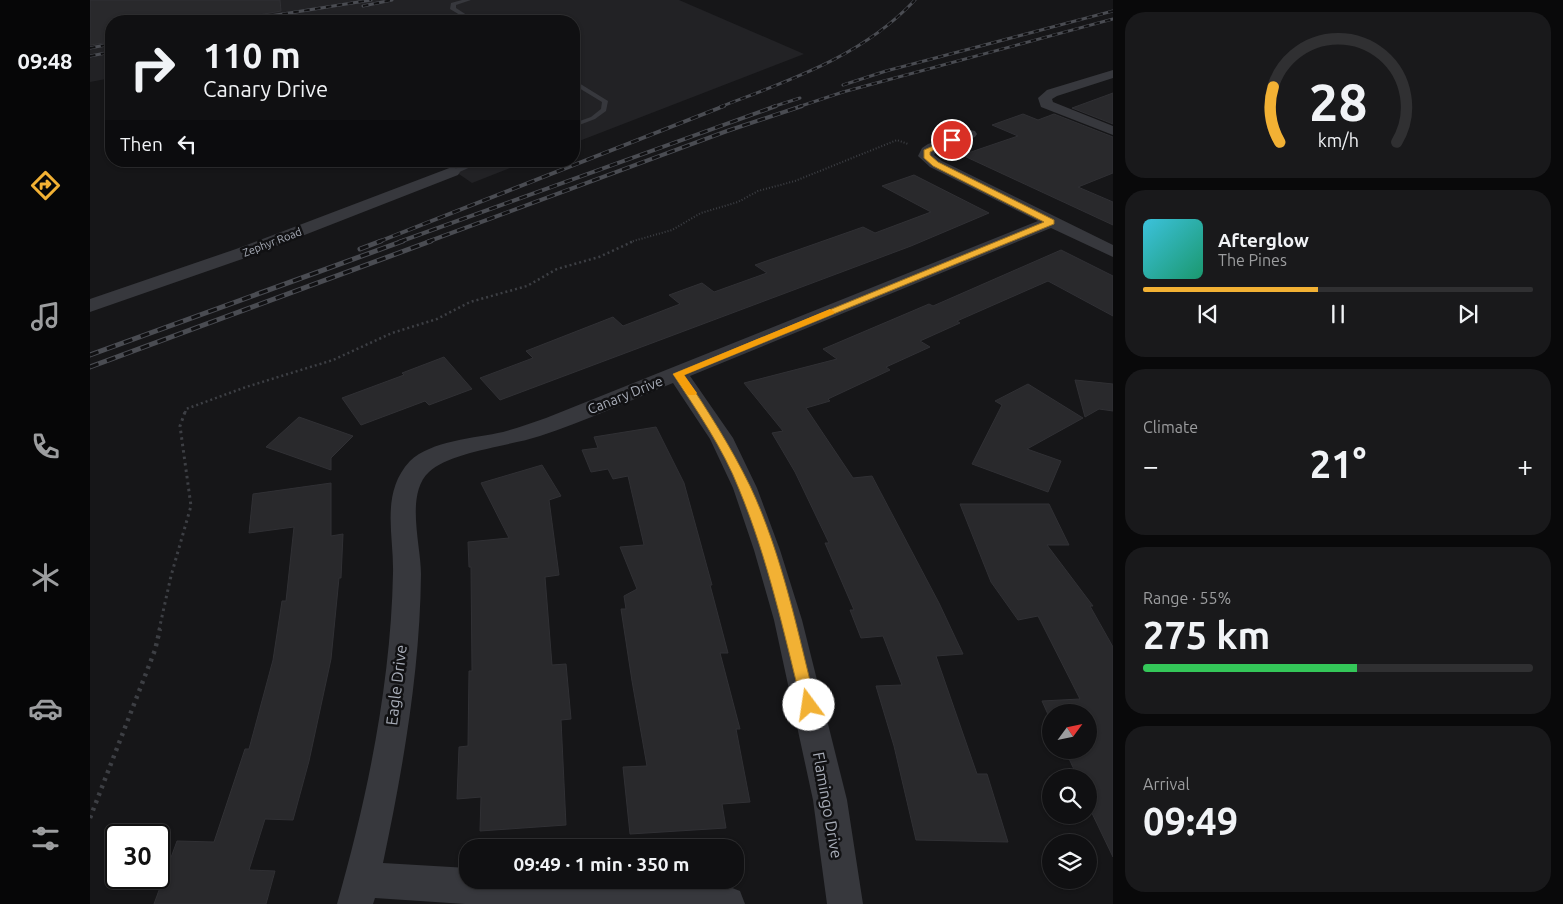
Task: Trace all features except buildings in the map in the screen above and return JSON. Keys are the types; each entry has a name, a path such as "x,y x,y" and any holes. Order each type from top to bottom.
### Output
{"street":[{"path":"1113,74 1045,98 1046,104 1113,131"},
{"path":"970,134 933,147 927,151 926,156 936,164 1113,252"},
{"name":"Zephyr Road","path":"90,306 242,253 452,172"},
{"name":"Canary Drive","path":"419,467 439,454 503,439 554,423 1051,222"},
{"name":"Flamingo Drive","path":"678,374 720,438 745,488 767,550 788,620 828,791 845,904"},
{"name":"Eagle Drive","path":"359,891 396,700 407,571 403,516 405,491 419,467"},
{"path":"359,891 727,904"}],"lane":[{"path":"463,15 453,9 453,4 468,0"},
{"path":"580,86 605,101 604,110 593,118 580,123"},
{"path":"452,172 465,167"}],"path":[{"path":"90,818 155,650 171,576 191,506 180,426 186,409 246,387 333,360 392,333 437,319 470,302 527,286 557,270 599,257 630,242 672,230 702,213 738,202 758,191 794,181 897,140 910,146 909,158 926,156"}],"shaded area":[{"path":"90,0 679,0 804,54 580,141 580,15 105,15 105,79 90,82"},
{"path":"449,167 513,167 472,183"}],"railway":[{"path":"277,15 371,0"},
{"path":"363,6 392,0"},
{"path":"720,107 799,76 849,51 895,20 915,0"},
{"path":"843,85 886,71 1113,11"},
{"path":"798,107 843,92 1113,19"},
{"path":"90,48 105,45"},
{"path":"90,56 105,53"},
{"path":"772,107 800,98"},
{"path":"580,163 724,106"},
{"path":"399,242 776,106"},
{"path":"427,242 727,131 802,106"},
{"path":"378,242 569,167"},
{"path":"360,249 381,241"},
{"path":"90,355 403,241"},
{"path":"90,367 431,241"}],"slow traffic":[{"path":"692,393 678,374 830,312"}],"route":[{"path":"809,705 788,620 767,550 745,488 720,438 678,374 1051,222 936,164 926,156 927,151 933,147 952,140"}]}
